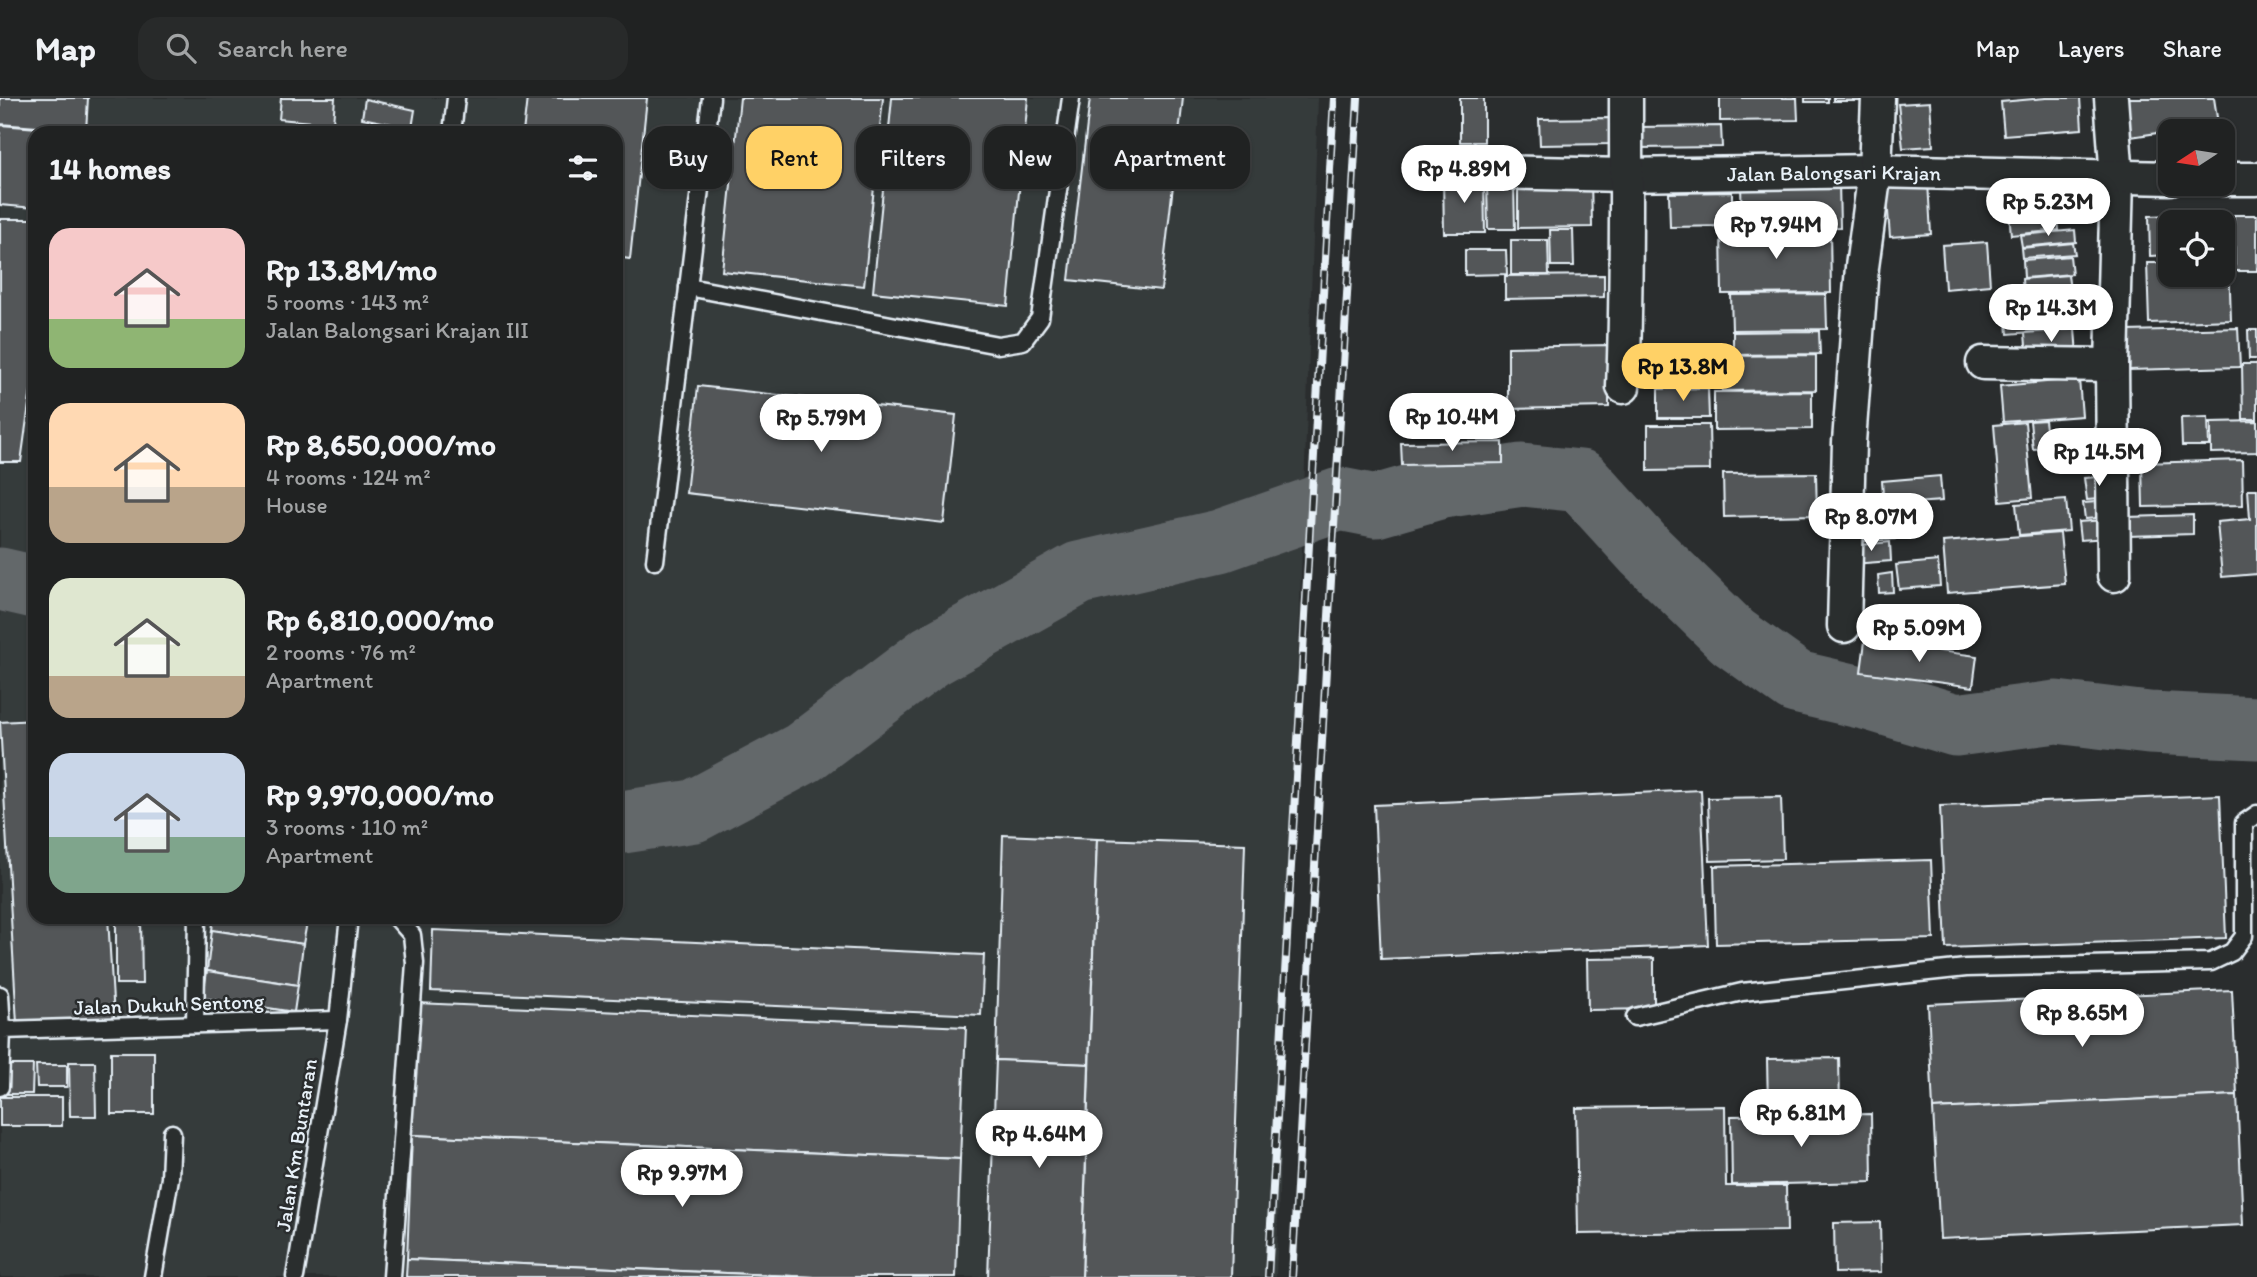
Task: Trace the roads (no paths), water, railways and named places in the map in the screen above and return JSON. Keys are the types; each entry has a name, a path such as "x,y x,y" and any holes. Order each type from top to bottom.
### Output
{"street":[{"path":"1623,387 1627,296 1624,175 1626,98"},
{"path":"1844,626 1849,442 1862,267 1875,171 1878,98"},
{"path":"2110,98 2117,178 2112,365 2114,575"},
{"name":"Jalan Balongsari Krajan","path":"1488,172 1624,175 1875,171 2158,178"},
{"path":"2235,179 2257,179"},
{"path":"1983,363 2112,365"}],"lane":[{"path":"453,126 456,98"},
{"path":"656,561 712,98"},
{"path":"688,288 998,345 1023,341 1040,318 1071,98"},
{"path":"1635,1017 1742,992 1966,968 2211,962 2232,952 2244,936 2244,822 2257,814"},
{"path":"195,1024 197,924"},
{"name":"Jalan Km Buntaran","path":"295,1277 338,1020 348,924"},
{"path":"392,1277 415,963 412,935 402,924"},
{"path":"0,995 0,1087"},
{"name":"Jalan Dukuh Sentong","path":"2,1030 338,1020"},
{"path":"153,1277 170,1178 172,1133"}],"waterway":[{"path":"623,822 694,811 803,753 931,656 1079,573 1220,541 1340,499 1376,506 1442,487 1522,475 1581,481 1645,551 1733,637 1796,682 1869,699 1956,725 2056,712 2149,723 2257,728"},
{"path":"0,579 28,585"}],"railway":[{"path":"1268,1277 1334,98"},
{"path":"1292,1277 1358,98"}]}
